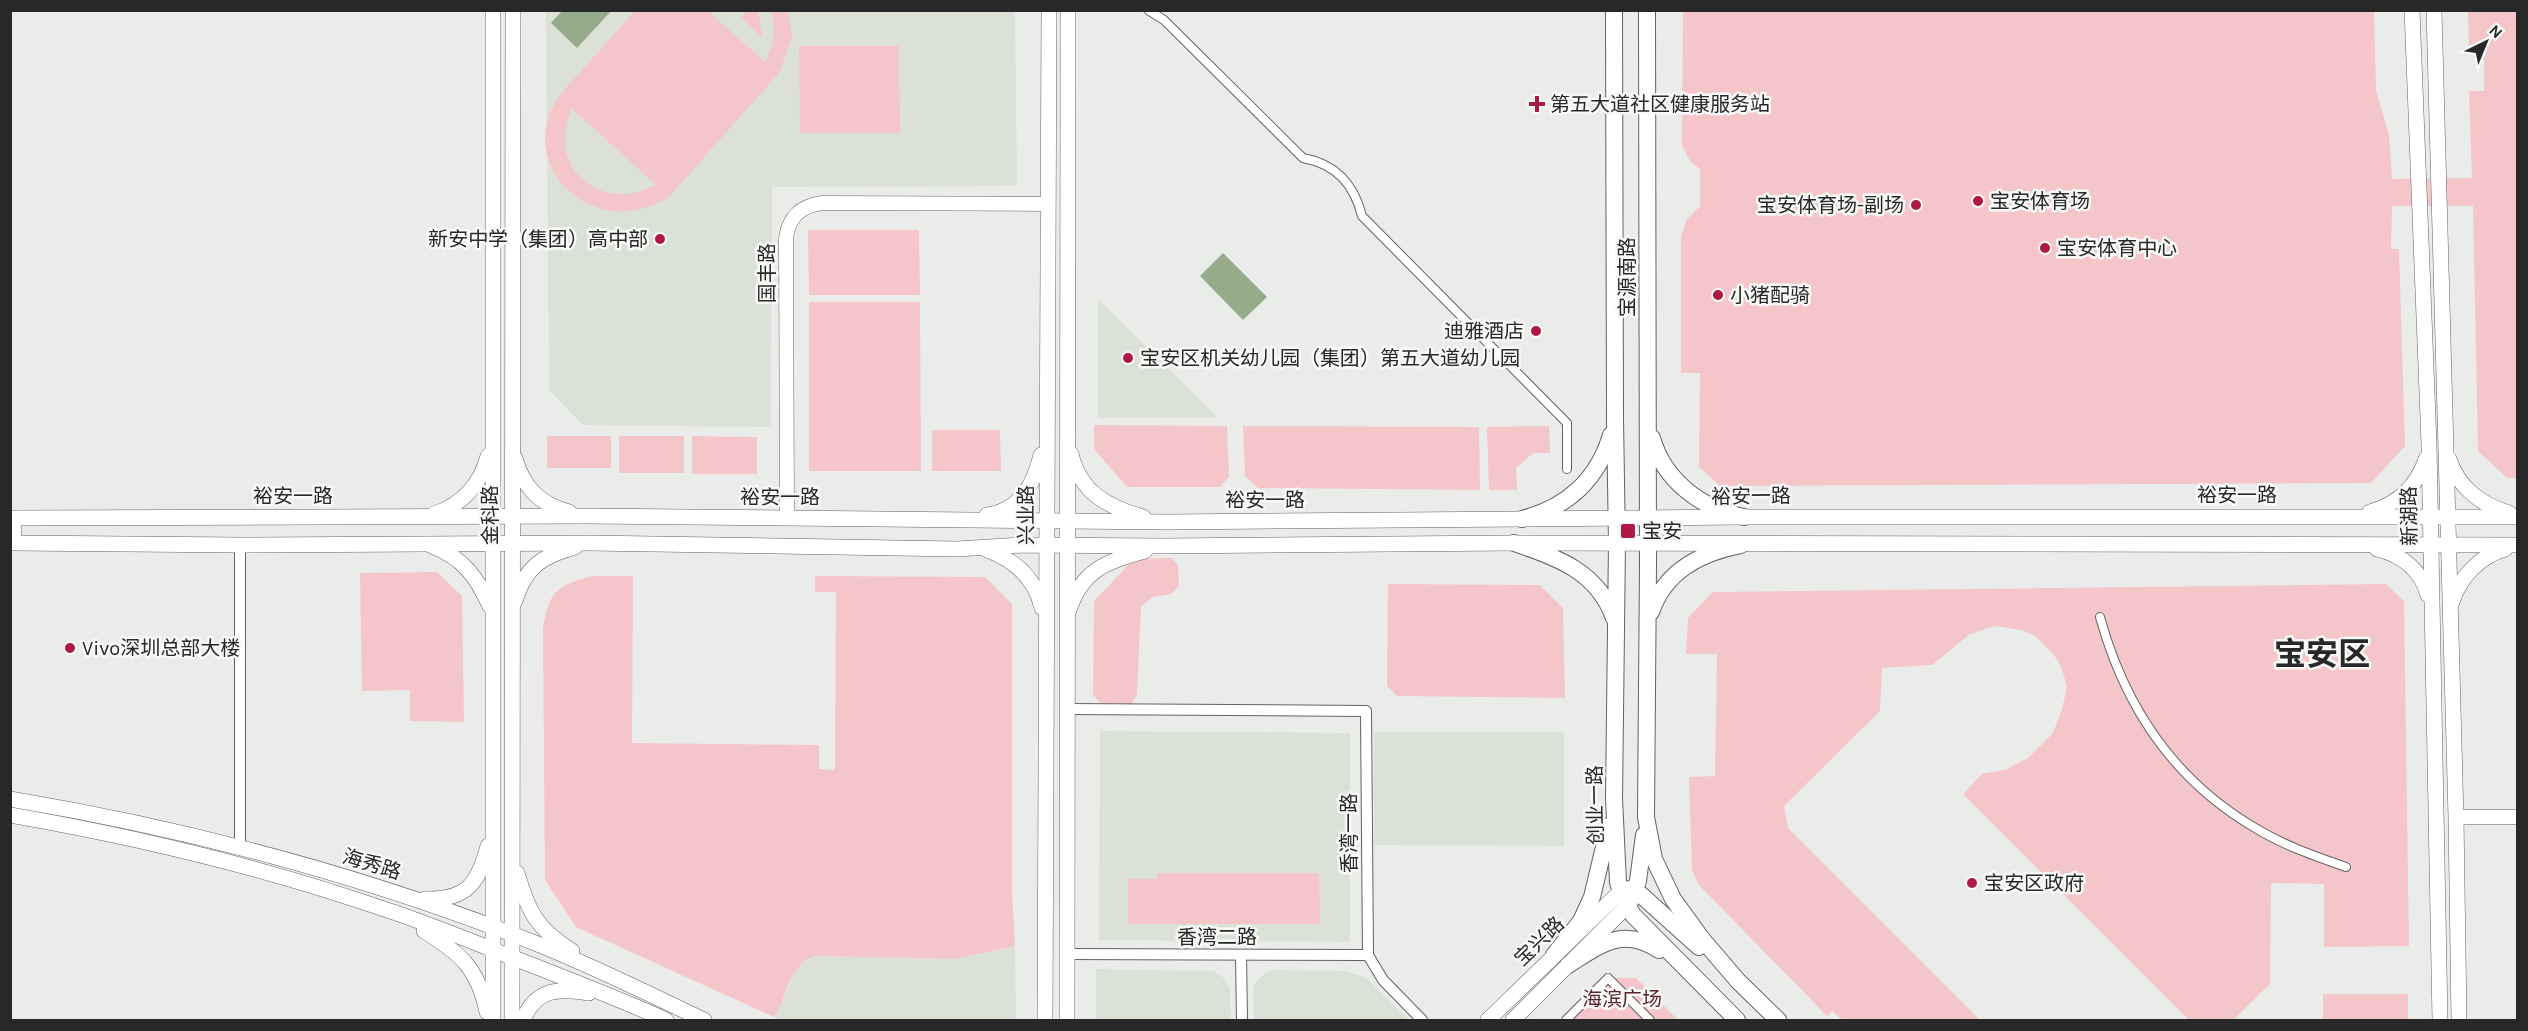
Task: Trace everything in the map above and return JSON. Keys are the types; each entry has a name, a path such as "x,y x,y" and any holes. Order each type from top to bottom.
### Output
{"main road":[{"name":"金科路","path":"491,1020 493,950 493,10"},
{"name":"金科路","path":"512,1020 513,10"},
{"name":"兴业路","path":"1045,1020 1049,10"},
{"name":"兴业路","path":"1067,1020 1068,10"},
{"name":"宝源南路","path":"1614,10 1617,543"},
{"name":"宝源南路","path":"1647,10 1648,544"},
{"name":"新湖路","path":"2412,10 2429,444 2439,1020"},
{"name":"新湖路","path":"2434,10 2456,817 2459,1020"},
{"path":"2427,404 2430,411 2435,414 2442,411 2445,405"},
{"path":"1067,415 1072,458 1081,479 1092,494 1115,507 1140,516 1168,522"},
{"path":"958,519 992,514 1015,505 1024,497 1036,473 1047,417"},
{"path":"1522,519 1538,515 1564,503 1588,481 1604,455 1615,419"},
{"path":"1648,419 1653,443 1677,482 1689,493 1714,509 1744,517"},
{"path":"423,518 444,511 471,491 483,473 492,438"},
{"path":"511,441 522,477 536,497 555,507 586,516"},
{"path":"2446,443 2452,468 2467,489 2487,504 2517,516"},
{"path":"2359,515 2391,504 2410,489 2422,470 2429,444"},
{"name":"裕安一路","path":"240,545 14,543 13,518 586,516 1168,522 1744,517 2517,516"},
{"path":"423,543 450,555 466,566 477,580 492,611"},
{"path":"511,613 522,582 534,566 552,555 590,543"},
{"path":"240,545 590,543 986,550 1001,555 1015,564 1036,589 1046,624"},
{"path":"957,549 1046,545 1514,543 2517,546"},
{"path":"1514,543 1554,557 1581,572 1604,596 1617,626"},
{"name":"创业一路","path":"1617,543 1614,799 1628,897"},
{"path":"1648,544 1646,817 1654,859 1668,891 1695,929 1738,981 1778,1020"},
{"path":"1648,622 1658,596 1666,584 1685,566 1706,554 1741,545"},
{"path":"2357,545 2392,554 2410,565 2422,579 2432,610"},
{"path":"1066,622 1075,594 1081,584 1095,571 1121,558 1164,546"},
{"path":"2450,610 2460,584 2478,563 2501,550 2517,546"},
{"name":"海秀路","path":"10,799 107,815 240,847 413,899 512,934 618,979 704,1020"},
{"path":"1561,960 1593,897 1614,799"},
{"name":"海秀路","path":"10,815 104,831 197,853 384,909 619,999 666,1020"},
{"path":"1628,897 1646,817"},
{"path":"413,899 442,899 465,891 481,868 493,825"},
{"path":"512,858 530,913 543,930 618,979"},
{"path":"2437,894 2441,888 2448,886 2455,890 2457,896"},
{"path":"1628,897 1680,964 1737,1020"},
{"path":"1628,897 1738,981"},
{"name":"宝兴路","path":"1488,1020 1561,960 1628,897"},
{"path":"384,909 446,944 464,960 481,987 491,1020"},
{"path":"1561,960 1600,944 1624,938 1641,940 1680,964"},
{"name":"宝兴路","path":"1513,1020 1561,960"},
{"path":"523,1020 536,999 551,992 580,992 619,999"}],"street":[{"path":"1148,10 1164,20 1303,158 1330,166 1341,175 1355,194 1362,216 1523,376 1567,423 1567,469"},
{"name":"国丰路","path":"787,518 786,238 789,224 796,213 806,206 822,203 1047,204"},
{"path":"240,545 240,847"},
{"path":"2100,617 2112,658 2132,703 2178,766 2224,807 2256,829 2309,854 2346,867"},
{"name":"香湾一路","path":"1066,709 1366,711 1368,956"},
{"path":"2456,817 2517,817"},
{"name":"香湾二路","path":"1067,954 1368,956"},
{"path":"1241,955 1242,1020"},
{"path":"1368,956 1383,980 1422,1020"},
{"path":"1566,1020 1608,978 1650,1020"}],"shaded area":[{"name":"新安中学（集团）高中部","path":"546,11 1015,11 1017,186 772,187 771,427 583,425 549,390"},
{"path":"562,11 611,11 577,48 551,23"},
{"path":"1223,253 1267,297 1243,320 1200,276"},
{"name":"宝安区机关幼儿园（集团）第五大道幼儿园","path":"1098,299 1218,418 1098,418"},
{"path":"1100,731 1350,733 1350,942 1099,940"},
{"path":"1374,732 1564,732 1564,846 1374,845"},
{"path":"1015,946 1016,1020 780,1020 774,1017 799,965 815,956 956,959"},
{"path":"1096,969 1213,971 1224,978 1230,989 1231,1020 1096,1020"},
{"path":"1274,970 1344,971 1365,977 1409,1020 1254,1020 1253,989 1255,983 1266,973"}],"green space":[{"path":"636,10 708,11 765,62 774,36 770,11 788,11 792,37 779,73 669,197 641,209 613,211 588,204 567,190 552,170 545,146 548,119 562,92","holes":["572,109 655,184 635,193 615,194 598,189 583,180 572,166 566,149 565,130"]},
{"path":"748,11 758,11 763,39 740,17"},
{"name":"宝安体育中心","path":"1683,11 2374,11 2376,90 2389,135 2392,179 2472,178 2469,91 2484,91 2484,53 2469,53 2468,11 2517,11 2517,478 2507,478 2478,451 2473,206 2392,206 2391,249 2399,249 2405,446 2371,483 1720,486 1699,467 1700,373 1681,373 1681,236 1687,219 1700,206 1700,169 1690,161 1682,145"},
{"path":"799,46 899,46 900,133 800,133"},
{"path":"808,230 919,230 920,295 809,295"},
{"path":"809,302 920,302 921,471 809,471"},
{"path":"1094,425 1227,426 1229,476 1220,487 1127,487 1094,449"},
{"path":"1243,426 1479,427 1480,490 1258,488 1245,476"},
{"path":"1549,426 1550,453 1533,453 1516,468 1517,490 1489,490 1487,427"},
{"path":"932,430 1000,430 1001,471 932,471"},
{"path":"547,436 611,436 611,468 547,468"},
{"path":"619,436 684,436 684,473 619,473"},
{"path":"692,436 757,437 757,474 692,474"},
{"path":"1171,558 1178,565 1179,586 1171,594 1152,597 1141,607 1137,695 1131,704 1101,703 1093,695 1094,601 1134,559"},
{"path":"437,572 462,596 464,722 410,721 410,690 362,691 360,573"},
{"path":"592,576 633,576 632,743 819,745 819,769 835,770 836,592 815,592 815,576 985,577 1012,604 1012,891 1015,946 956,959 815,956 799,967 794,974 774,1017 576,927 545,880 543,629 548,606 556,592 570,583"},
{"path":"1388,584 1540,585 1563,608 1565,698 1397,696 1387,686"},
{"path":"2386,584 2404,601 2409,946 2324,947 2324,884 2271,883 2270,984 2233,1020 2189,1020 1963,794 1982,774 2005,770 2028,758 2053,733 2062,709 2067,687 2061,666 2054,655 2035,636 2022,630 1995,626 1970,634 1932,665 1882,668 1880,711 1784,806 1788,828 1980,1020 1842,1020 1832,1011 1827,1016 1698,884 1692,870 1689,777 1715,776 1717,654 1686,654 1688,618 1713,592"},
{"path":"1157,873 1319,873 1320,924 1128,924 1128,879 1157,879"},
{"name":"海滨广场","path":"1608,978 1636,978 1678,1020 1566,1020"},
{"path":"2323,994 2408,994 2408,1020 2323,1020"}],"place":[{"name":"第五大道社区健康服务站","path":"1537,104"},
{"name":"宝安体育场","path":"1978,201"},
{"name":"宝安体育场-副场","path":"1916,205"},
{"name":"新安中学（集团）高中部","path":"660,239"},
{"name":"宝安体育中心","path":"2045,248"},
{"name":"小猪配骑","path":"1718,295"},
{"name":"迪雅酒店","path":"1536,331"},
{"name":"宝安区机关幼儿园（集团）第五大道幼儿园","path":"1128,358"},
{"name":"宝安","path":"1628,531"},
{"name":"Vivo深圳总部大楼","path":"70,648"},
{"name":"宝安区政府","path":"1972,883"}],"district":[{"name":"宝安区","path":"2322,654"}]}
